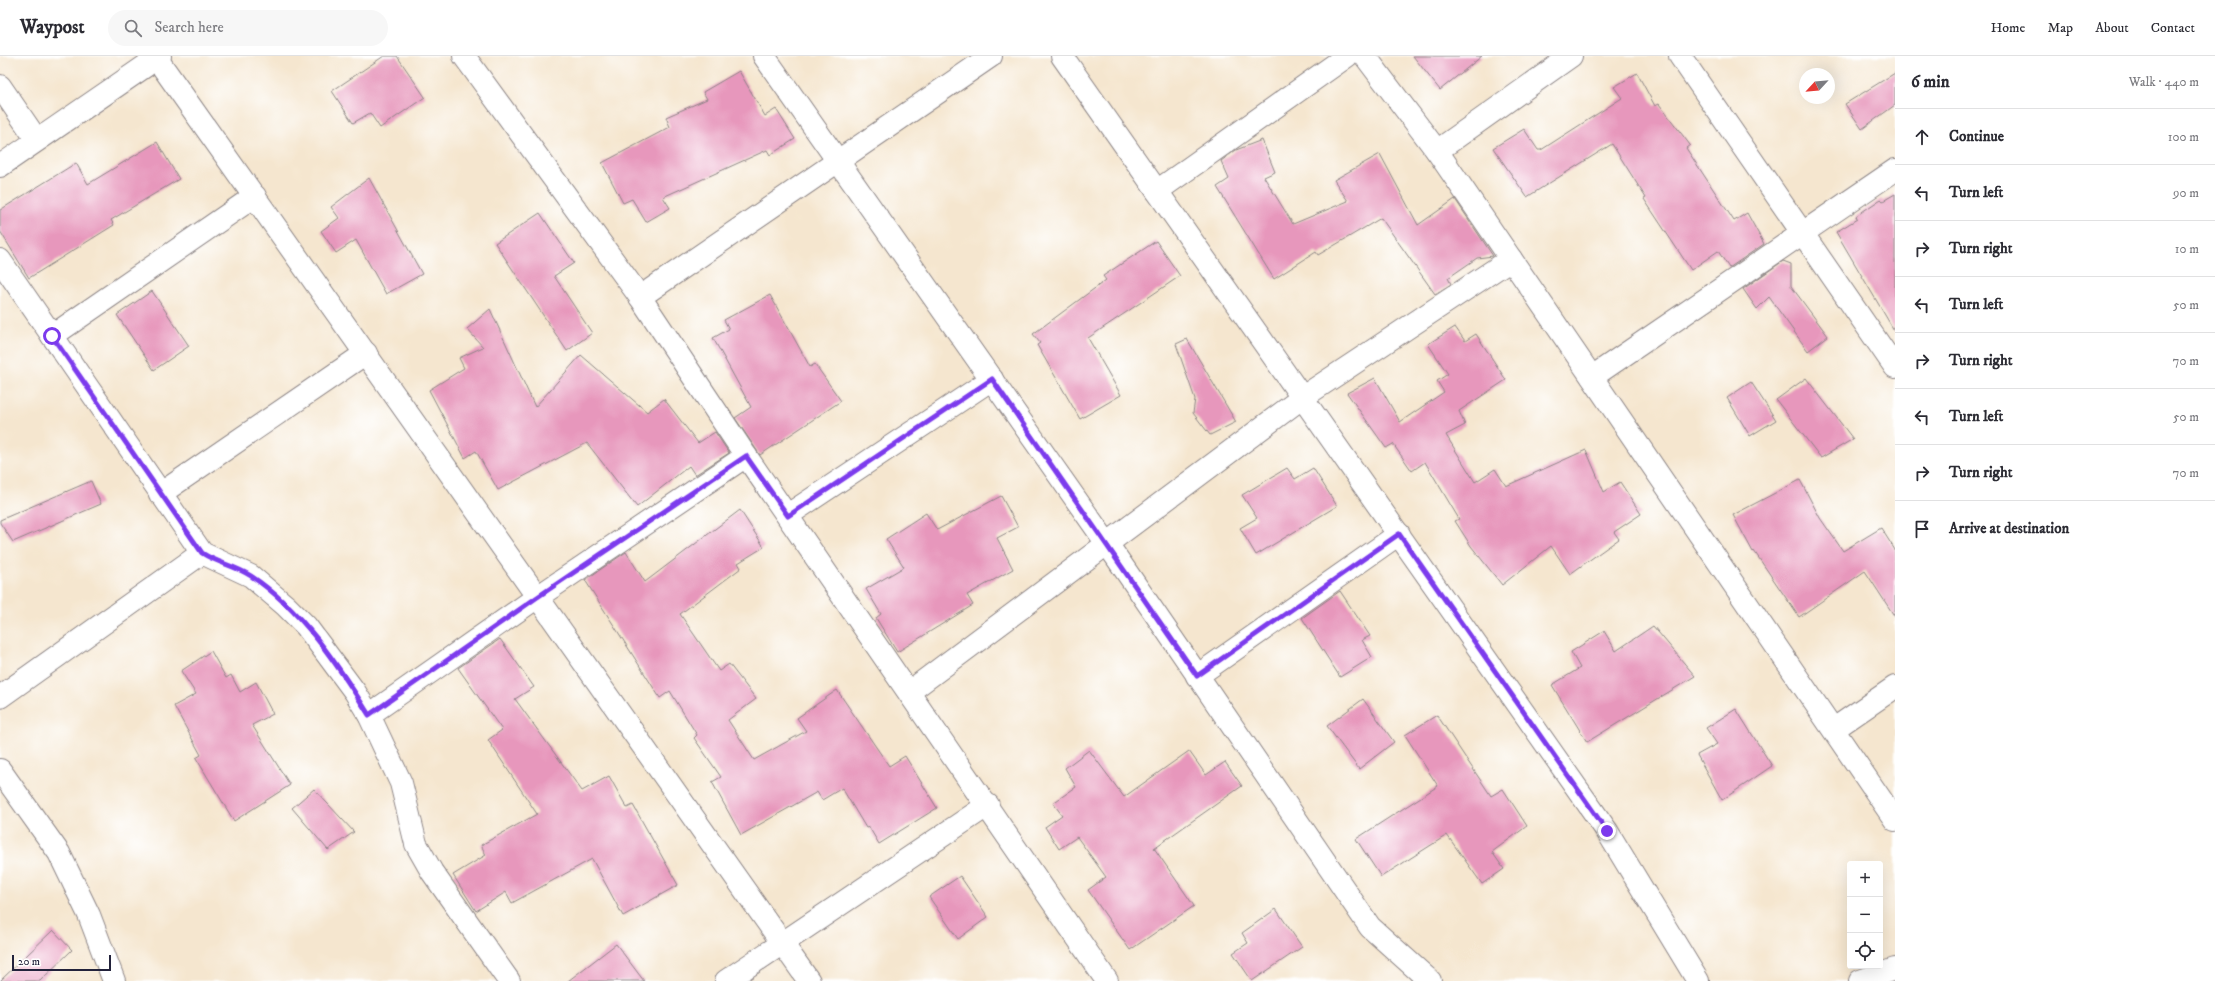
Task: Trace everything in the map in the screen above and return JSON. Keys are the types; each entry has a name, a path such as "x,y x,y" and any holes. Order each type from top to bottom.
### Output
{"street":[{"path":"464,56 640,297 746,456 1107,981"},
{"path":"764,56 839,160 1108,545 1370,927 1430,981"},
{"path":"640,297 991,56"},
{"path":"1062,56 1607,831 1698,981"},
{"path":"1157,191 1347,56"},
{"path":"1365,56 1437,151 1834,728 1895,820"},
{"path":"1437,151 1571,56"},
{"path":"1680,56 1895,367"},
{"path":"0,166 159,57 536,598 781,944 809,981"},
{"path":"0,86 37,140"},
{"path":"1592,376 1895,170"},
{"path":"52,336 255,196"},
{"path":"0,260 202,553 251,576 286,606 306,626 355,692 369,715 400,783 416,844 432,872 510,981"},
{"path":"909,692 1108,545 1303,397 1511,260"},
{"path":"160,494 366,353"},
{"path":"788,516 992,379"},
{"path":"369,715 536,598 746,456"},
{"path":"1197,676 1399,534"},
{"path":"0,697 202,553"},
{"path":"1834,728 1895,687"},
{"path":"0,770 58,852 89,914 114,981"},
{"path":"726,981 988,806"},
{"path":"1860,981 1895,969"}],"building":[{"path":"384,56 397,56 425,97 380,128 370,113 353,123 332,91"},
{"path":"1413,56 1482,56 1440,90"},
{"path":"739,71 765,116 776,109 795,139 770,155 767,150 663,197 670,208 646,222 632,199 623,203 602,163 670,127 666,117 707,99 703,92"},
{"path":"1637,73 1655,106 1659,104 1690,145 1686,148 1734,221 1747,213 1764,244 1729,268 1718,251 1691,270 1644,199 1646,198 1612,144 1527,197 1493,148 1524,129 1538,150 1541,150 1622,98 1614,87"},
{"path":"1895,73 1895,105 1862,129 1845,104"},
{"path":"1262,140 1275,172 1264,177 1293,224 1348,201 1334,180 1380,154 1418,225 1455,199 1493,256 1477,258 1448,278 1451,284 1435,294 1381,218 1318,255 1316,252 1274,279 1217,187 1229,179 1221,161 1236,150"},
{"path":"157,142 179,179 111,220 114,225 29,278 0,231 0,210 76,163 88,184"},
{"path":"369,178 422,274 386,294 356,240 336,253 321,231 339,218 331,207"},
{"path":"1895,194 1895,332 1836,232 1857,219 1856,216 1881,199 1883,201"},
{"path":"540,213 574,263 554,276 592,333 567,351 495,243"},
{"path":"1156,241 1180,276 1088,338 1121,395 1080,419 1037,345 1040,343 1033,334 1106,280 1103,276"},
{"path":"1783,261 1791,264 1791,286 1828,336 1808,351 1769,297 1757,309 1743,289"},
{"path":"152,291 189,346 154,370 117,315"},
{"path":"770,295 810,367 815,364 841,401 760,455 735,418 751,407 713,338 729,329 724,320"},
{"path":"490,309 535,407 581,355 647,412 664,399 698,443 715,432 729,453 695,475 689,466 637,507 587,443 498,490 476,451 465,458 429,390 464,368 459,358 483,347 467,329"},
{"path":"1455,327 1465,341 1476,334 1506,380 1459,411 1465,425 1446,435 1475,482 1495,469 1506,486 1586,450 1604,492 1620,482 1641,514 1614,532 1619,539 1570,574 1551,546 1502,585 1471,546 1455,521 1459,519 1425,462 1412,471 1393,444 1386,448 1347,393 1375,378 1400,422 1444,392 1437,381 1448,374 1428,344"},
{"path":"1187,339 1236,422 1210,435 1193,413 1195,399 1176,344"},
{"path":"1806,378 1853,439 1821,458 1776,400"},
{"path":"1751,382 1776,420 1750,436 1727,398"},
{"path":"1287,468 1295,479 1313,468 1337,506 1256,555 1240,528 1257,518 1242,495"},
{"path":"1800,480 1820,518 1843,551 1881,528 1895,550 1895,617 1865,571 1799,617 1754,551 1753,552 1733,515"},
{"path":"91,481 101,504 13,542 0,523 0,520"},
{"path":"1001,496 1018,527 997,538 1013,569 967,595 973,605 897,652 876,618 881,614 866,589 904,567 886,539 926,513 937,530"},
{"path":"740,510 764,547 738,563 741,568 680,614 719,671 729,664 756,699 728,720 754,760 806,731 797,718 837,690 889,766 905,756 937,808 879,844 869,827 866,828 842,788 822,800 817,792 741,835 712,782 721,777 694,738 697,735 670,691 660,698 585,580 626,552 645,582"},
{"path":"1340,591 1370,636 1362,640 1372,657 1340,677 1302,618"},
{"path":"1653,626 1695,676 1587,742 1552,685 1580,668 1571,652 1604,631 1616,651"},
{"path":"500,639 534,687 515,699 582,791 609,776 627,808 633,805 678,885 623,916 592,859 512,903 506,892 476,911 453,875 486,855 481,845 537,814 488,740 502,730 458,668"},
{"path":"211,651 226,678 231,675 240,692 256,682 273,714 252,725 290,785 234,821 196,758 201,755 174,706 196,694 181,671"},
{"path":"1363,699 1394,742 1359,769 1327,726"},
{"path":"1736,709 1772,766 1722,800 1697,755 1717,744 1706,728"},
{"path":"1437,715 1491,796 1503,789 1527,826 1492,852 1504,869 1482,884 1447,835 1381,877 1356,839 1438,786 1405,735"},
{"path":"1089,750 1124,797 1189,751 1206,775 1225,762 1242,786 1154,848 1194,906 1130,950 1088,890 1106,877 1077,837 1059,849 1045,827 1062,815 1053,803 1076,787 1065,768"},
{"path":"314,789 354,832 328,850 292,808"},
{"path":"960,876 988,917 958,939 929,897"},
{"path":"1276,909 1302,947 1252,981 1233,953 1248,943 1242,933"},
{"path":"53,930 72,950 40,981 0,981"},
{"path":"616,944 644,981 568,981"}],"route":[{"path":"52,336 202,553 251,576 286,606 306,626 355,692 369,715 536,598 746,456 788,516 992,379 1197,676 1399,534 1607,831"}]}
